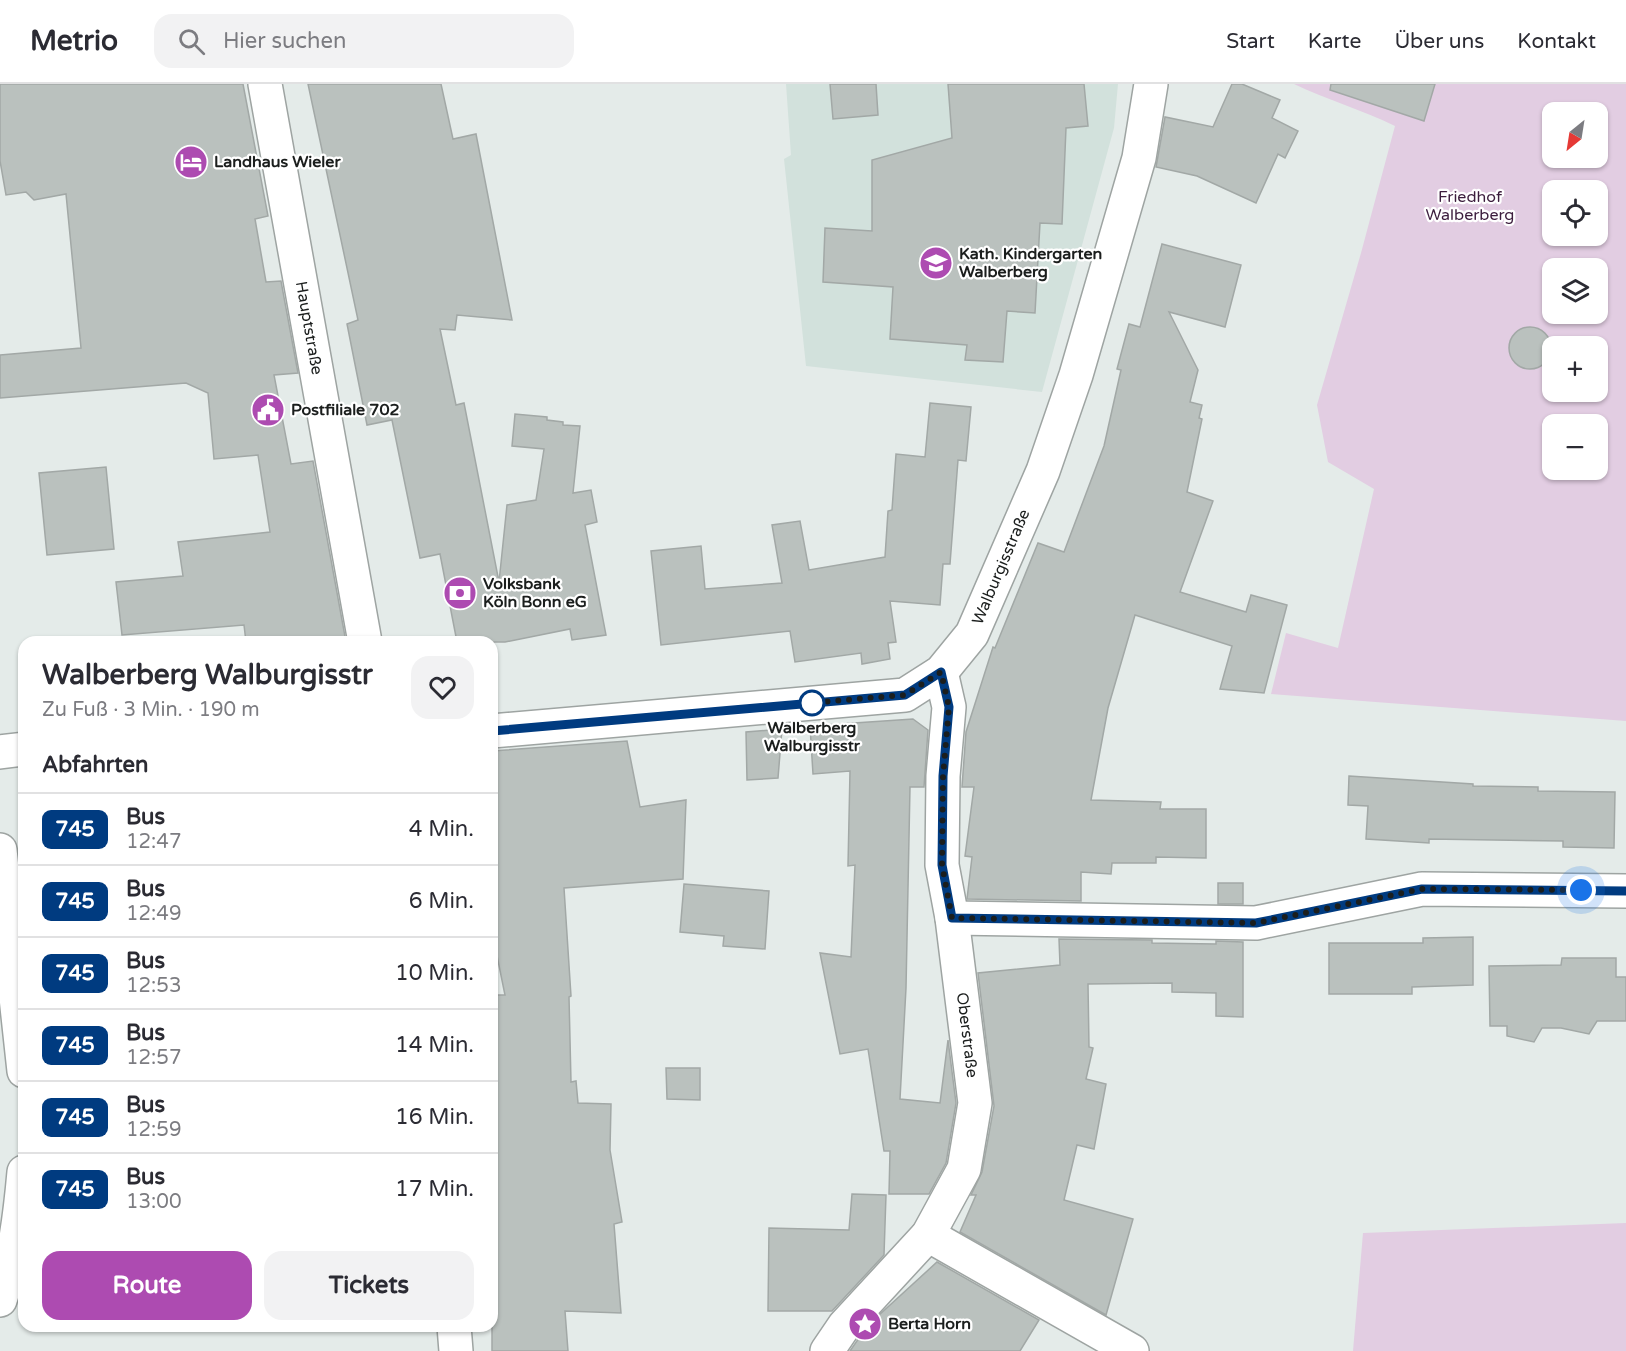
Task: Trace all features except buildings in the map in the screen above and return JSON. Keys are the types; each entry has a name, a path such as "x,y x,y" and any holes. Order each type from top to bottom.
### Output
{"street":[{"name":"Hauptstraße","path":"265,84 364,636"},
{"name":"Walburgisstraße","path":"498,730 905,695 941,672 972,634 1043,471 1076,375 1139,158 1151,84"},
{"name":"Oberstraße","path":"827,1351 844,1326 928,1235 964,1169 975,1103 952,918 942,865 943,776 949,707 941,672"},
{"path":"0,752 18,750"},
{"path":"0,850 10,1024 18,1051"},
{"path":"952,918 1256,923 1422,889 1626,891"},
{"path":"0,1300 18,1231"},
{"path":"928,1235 1132,1351"},
{"path":"454,1332 456,1351"}],"shaded area":[{"name":"Kath. Kindergarten Walberberg","path":"786,84 1118,84 1114,128 1042,392 806,366 784,159 791,155"}],"green space":[{"name":"Friedhof Walberberg","path":"1294,84 1626,84 1626,721 1271,694 1286,633 1338,648 1374,489 1328,462 1317,405 1395,126"},
{"path":"1626,1223 1626,1351 1353,1351 1363,1233"}],"bus line":[{"name":"745","path":"498,730 905,695 941,672 949,707 943,776 942,865 952,918 1256,923 1422,889 1626,891"}],"place":[{"name":"Landhaus Wieler","path":"191,162"},
{"name":"Kath. Kindergarten Walberberg","path":"936,263"},
{"name":"Postfiliale 702","path":"268,410"},
{"name":"Volksbank Köln Bonn eG","path":"460,593"},
{"name":"Walberberg Walburgisstr","path":"812,703"},
{"name":"Berta Horn","path":"865,1324"}],"route":[{"path":"812,703 809,703 905,695 941,672 949,707 943,776 942,865 952,918 1256,923 1422,889 1581,890"}]}
